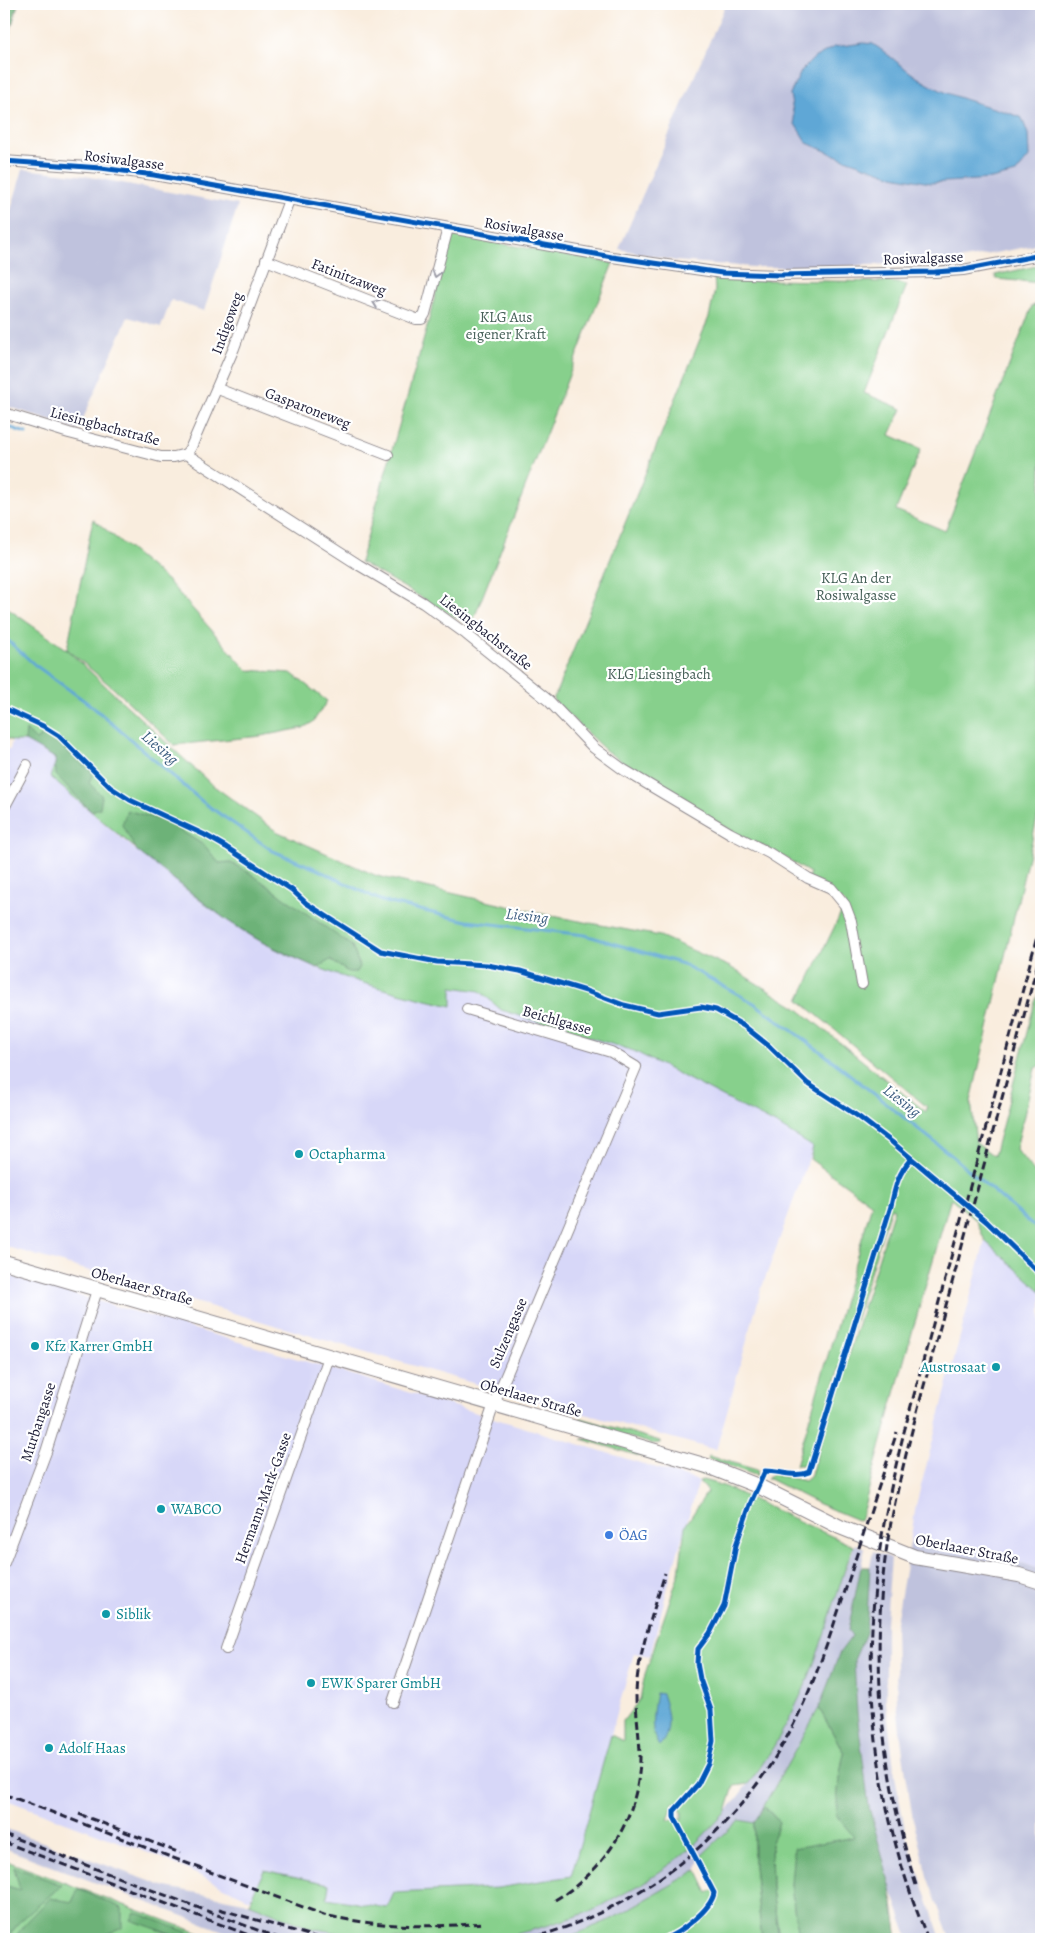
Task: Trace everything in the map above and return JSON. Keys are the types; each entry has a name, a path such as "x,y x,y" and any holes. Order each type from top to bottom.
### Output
{"main road":[{"name":"Oberlaaer Straße","path":"4,1262 708,1466 758,1486 840,1528 915,1558 1019,1575 1041,1582"}],"street":[{"name":"Rosiwalgasse","path":"4,161 101,168 154,175 637,261 722,273 762,275 952,271 1041,255"},
{"name":"Indigoweg","path":"186,454 192,447 218,389 289,200"},
{"name":"Fatinitzaweg","path":"266,260 416,319 422,319 425,314 448,228"},
{"name":"Gasparoneweg","path":"218,389 388,454"},
{"name":"Liesingbachstraße","path":"4,412 69,433 162,457 186,454 359,565 423,603 466,634 549,701 594,748 624,770 730,833 769,853 808,878 831,888 845,905 851,921 862,984"},
{"path":"4,808 27,765"},
{"name":"Beichlgasse","path":"467,1009 611,1052 636,1067"},
{"name":"Sulzengasse","path":"393,1702 494,1404 636,1067"},
{"name":"Murbangasse","path":"4,1563 46,1452 97,1290"},
{"name":"Hermann-Mark-Gasse","path":"226,1650 330,1357"}],"shaded area":[{"path":"726,4 1041,4 1041,236 1032,246 953,261 826,267 753,267 676,261 619,249"},
{"path":"23,169 85,176 238,205 204,311 171,300 161,327 128,317 78,430 4,405 4,233"},
{"path":"12,741 28,742 53,756 56,761 52,779 137,851 228,921 262,942 317,968 452,1006 452,987 480,991 501,1010 634,1051 779,1126 813,1147 762,1287 716,1450 469,1382 4,1246 4,747 10,750"},
{"path":"985,1241 1041,1291 1041,1570 1025,1564 910,1543 916,1505"},
{"path":"4,1274 346,1373 699,1481 671,1575 650,1656 634,1653 571,1876 498,1888 394,1893 387,1908 327,1898 328,1884 264,1870 250,1899 162,1858 4,1799"},
{"path":"910,1543 1025,1564 1041,1570 1041,1939 950,1939 927,1876 912,1814 897,1705 895,1628"},
{"path":"855,1544 865,1548 848,1630 853,1636 840,1652 819,1708 754,1823 739,1820 700,1857 697,1870 612,1919 564,1939 482,1939 505,1937 592,1911 645,1882 675,1861 696,1843 726,1812 761,1767 794,1707"},
{"path":"873,1551 891,1558 886,1623 886,1703 895,1776 906,1835 941,1939 909,1939 891,1889 869,1807 857,1713 854,1660 866,1633 870,1567"},
{"path":"4,1828 166,1887 249,1903 310,1928 385,1939 244,1939 4,1848"}],"green space":[{"path":"4,4 18,4 4,53"},
{"name":"KLG Aus eigener Kraft","path":"451,235 613,263 471,626 360,562 424,338"},
{"path":"1041,265 1041,283 996,279 995,275"},
{"path":"714,276 761,280 892,282 907,285 864,393 902,409 890,435 921,449 896,510 945,531 1032,306 1041,303 1041,802 971,1101 976,1143 994,1156 1035,1002 1041,989 1041,1065 1035,1069 1016,1149 1041,1181 1041,1291 985,1241 976,1220 951,1198 860,1521 819,1504 767,1478 773,1474 805,1481 810,1477 894,1209 891,1207 809,1465 796,1465 872,1204 810,1159 813,1147 779,1126 634,1051 501,1010 480,991 452,987 452,1006 379,988 331,972 262,942 214,911 52,779 50,777 56,761 51,755 28,742 11,740 4,737 4,606 67,650 211,784 276,831 377,876 547,915 660,936 730,967 797,1008 926,1112 927,1107 799,1000 845,905 842,901 808,878 810,873 774,851 736,834 660,788 605,750 553,700 709,317 715,290"},
{"path":"93,519 168,581 247,670 291,673 327,701 313,722 303,728 261,736 174,745 120,694 67,649"},
{"path":"26,730 36,740 46,733 93,773 89,783 102,796 100,808 91,811 56,775 55,758 25,741"},
{"path":"127,810 167,822 205,846 219,863 229,862 250,873 352,946 360,967 357,972 348,972 330,960 317,968 262,942 228,921 137,851 122,825"},
{"path":"581,1418 660,1441 660,1443 653,1444 579,1423"},
{"path":"594,1438 698,1470 707,1476 582,1439"},
{"path":"709,1456 757,1470 758,1476 708,1459"},
{"path":"703,1480 721,1485 853,1546 822,1641 796,1705 768,1755 748,1784 734,1786 726,1812 696,1843 675,1861 645,1882 592,1911 505,1937 482,1939 385,1939 346,1934 310,1928 249,1903 264,1870 329,1884 327,1898 387,1908 394,1893 498,1888 571,1876 611,1735 623,1741 623,1721 640,1699 645,1674 679,1573 685,1526 707,1492 699,1481","holes":["674,1802 682,1812 682,1819 668,1820"]},
{"path":"861,1567 870,1567 866,1633 854,1660 857,1713 869,1807 891,1889 898,1939 798,1939 791,1884 794,1848 854,1837 836,1815 839,1778 844,1753 819,1708 840,1652 852,1636 848,1630"},
{"path":"819,1708 844,1753 839,1778 855,1837 791,1884 798,1939 779,1939 772,1889 771,1845 779,1822 764,1806"},
{"path":"764,1806 779,1822 771,1845 772,1889 779,1939 762,1939 754,1866 754,1823"},
{"path":"739,1820 754,1823 754,1866 762,1939 564,1939 612,1919 697,1870 708,1893 717,1888 700,1857"},
{"path":"4,1860 215,1939 4,1939"},
{"path":"14,1867 62,1885 18,1923 8,1939 4,1939 4,1885 20,1890"},
{"path":"78,1889 122,1908 122,1928 99,1939 14,1939 24,1925 50,1898 72,1902"},
{"path":"135,1912 202,1939 185,1939 131,1920"}],"water":[{"path":"863,43 873,44 916,77 932,86 954,96 1022,118 1028,134 1029,157 1016,173 991,179 930,183 893,176 807,143 795,124 790,94 802,70 814,58 834,47"},
{"path":"656,1693 662,1694 668,1721 666,1735 659,1746 653,1728"}],"waterway":[{"path":"6,426 26,433"},
{"name":"Liesing","path":"4,637 35,665 93,707 204,803 273,851 314,868 382,901 467,921 585,935 683,964 754,1003 824,1054 951,1155 1041,1232"}],"railway":[{"path":"928,1939 900,1860 881,1778 872,1695 871,1653 877,1567 884,1522 904,1432 1041,922"},
{"path":"916,1885 894,1799 886,1755 879,1666 883,1577 889,1533 908,1447 1041,951"},
{"path":"528,1939 569,1926 607,1909 644,1888 679,1864 711,1836 740,1805 766,1772 798,1716 815,1677 837,1617 897,1432"},
{"path":"555,1900 574,1888 605,1856 627,1818 639,1776 640,1753 636,1707 639,1667 665,1573"},
{"path":"4,1794 324,1915 383,1924 443,1926 483,1923"},
{"path":"79,1814 180,1853"},
{"path":"4,1834 281,1939"},
{"path":"4,1842 259,1939"},
{"path":"219,1909 322,1939"}],"cycle path":[{"path":"4,161 101,168 154,175 612,257 722,273 780,275 935,272 963,270 1041,255"},
{"path":"4,708 43,726 59,736 110,787 130,800 205,835 226,847 292,890 306,903 381,951 437,962 487,965 520,971 624,1005 658,1013 701,1007 716,1010 744,1026 769,1046 807,1083 859,1117 893,1143 987,1222 1041,1275"},
{"path":"664,1939 678,1932 694,1920 707,1907 714,1893 674,1817 674,1811 698,1784 708,1764 713,1741 711,1710 700,1679 697,1663 698,1649 710,1633 724,1606 736,1545 751,1502 765,1471 793,1474 809,1472 896,1187 900,1175 911,1159"}],"place":[{"name":"Octapharma","path":"299,1154"},
{"name":"Kfz Karrer GmbH","path":"35,1346"},
{"name":"Austrosaat","path":"996,1367"},
{"name":"WABCO","path":"161,1509"},
{"name":"ÖAG","path":"609,1535"},
{"name":"Siblik","path":"106,1614"},
{"name":"EWK Sparer GmbH","path":"311,1683"},
{"name":"Adolf Haas","path":"49,1748"}],"park label":[{"name":"KLG An der Rosiwalgasse","path":"856,586"},
{"name":"KLG Liesingbach","path":"659,674"}]}
